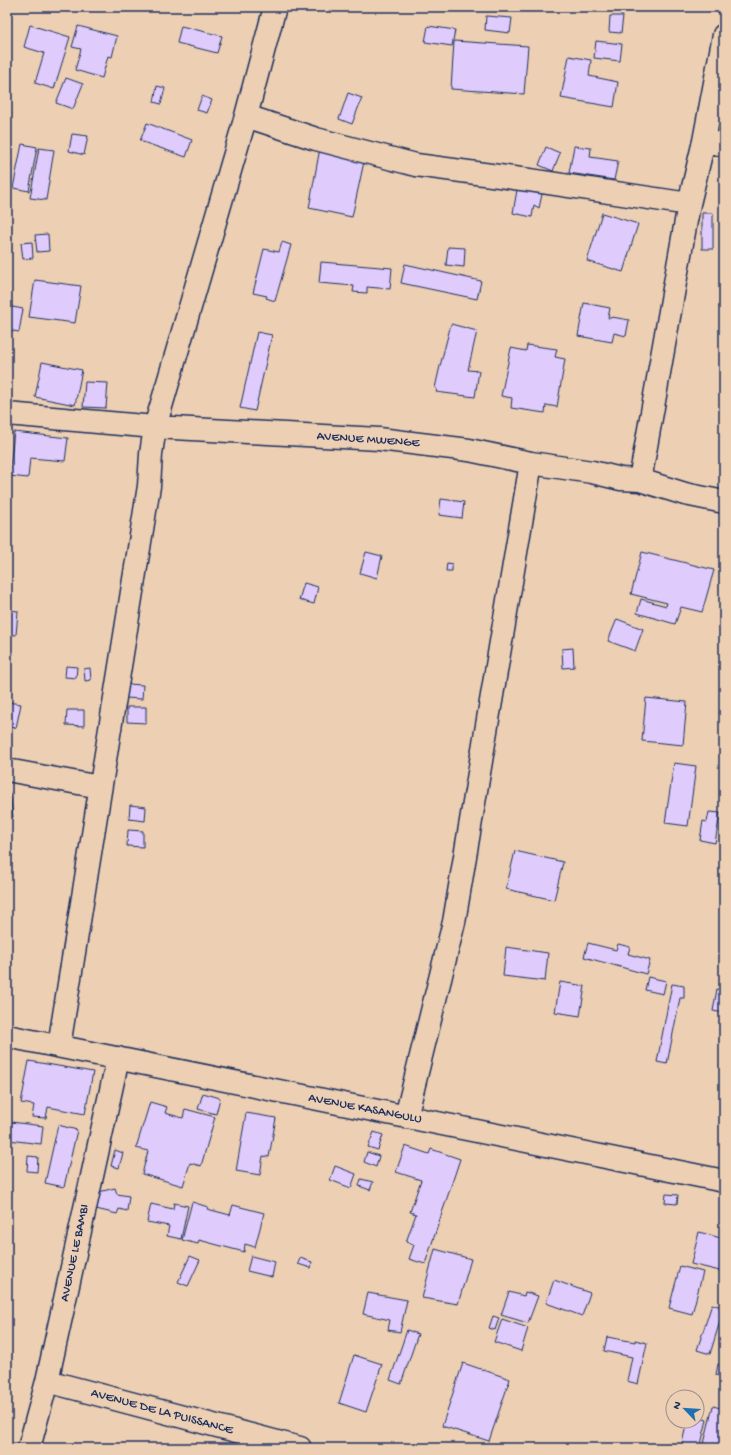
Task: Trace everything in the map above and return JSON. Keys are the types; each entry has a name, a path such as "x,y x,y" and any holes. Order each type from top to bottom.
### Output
{"street":[{"path":"59,1046 148,486 150,454 155,427 246,116 275,7"},
{"path":"640,480 689,204 714,143 724,35"},
{"path":"246,116 316,139 379,156 416,164 689,204"},
{"name":"AVENUE MWENGE","path":"7,414 155,427 379,439 469,450 531,463 592,472 621,479 640,480 685,494 724,502"},
{"path":"406,1117 454,922 531,463"},
{"path":"7,770 100,787"},
{"name":"AVENUE KASANGULU","path":"7,1036 724,1181"},
{"name":"AVENUE LE BAMBI","path":"29,1448 47,1381 118,1058"},
{"name":"AVENUE DE LA PUISSANCE","path":"47,1381 300,1448"}],"building":[{"path":"55,7 70,7 68,12"},
{"path":"486,16 512,18 510,33 485,30"},
{"path":"610,16 623,16 621,33 609,32"},
{"path":"30,25 70,37 54,89 35,83 44,53 24,47"},
{"path":"78,26 117,36 112,57 108,56 102,78 75,70 81,49 72,47"},
{"path":"181,26 222,36 217,53 177,43"},
{"path":"428,26 455,30 452,46 425,42"},
{"path":"454,41 528,46 524,94 451,89"},
{"path":"596,41 622,44 620,61 594,58"},
{"path":"569,56 591,60 589,76 618,82 614,107 561,98"},
{"path":"66,78 83,84 73,109 56,103"},
{"path":"157,86 165,88 161,104 154,102"},
{"path":"348,93 362,98 352,124 339,119"},
{"path":"202,96 212,100 207,113 197,110"},
{"path":"147,123 192,140 186,157 140,141"},
{"path":"72,134 88,136 84,155 69,151"},
{"path":"22,144 37,147 29,191 13,188"},
{"path":"574,146 591,148 590,157 618,161 614,180 569,173"},
{"path":"546,147 560,153 553,171 539,165"},
{"path":"39,148 54,150 46,200 30,198"},
{"path":"320,148 365,157 352,217 309,208"},
{"path":"518,184 543,190 539,208 534,205 532,217 513,213"},
{"path":"602,213 638,224 623,272 587,261"},
{"path":"702,213 713,213 713,249 702,249"},
{"path":"48,234 49,251 37,252 35,235"},
{"path":"32,242 33,258 23,259 21,243"},
{"path":"282,242 291,245 275,301 266,298 267,296 253,293 264,249 279,252"},
{"path":"448,247 465,248 464,267 446,265"},
{"path":"321,262 392,268 390,289 367,287 367,293 353,292 354,286 319,283"},
{"path":"405,264 481,281 477,299 401,283"},
{"path":"35,280 81,286 75,323 29,317"},
{"path":"584,303 610,308 608,318 612,317 629,320 626,336 614,333 612,342 578,336"},
{"path":"7,306 23,309 19,332 7,330"},
{"path":"451,324 477,331 468,370 479,371 475,397 436,392 437,389 435,388"},
{"path":"257,332 272,335 255,411 240,408"},
{"path":"527,345 557,349 555,357 565,359 557,407 546,405 545,413 511,408 512,398 501,396 511,348 526,351"},
{"path":"42,362 82,370 75,405 35,397"},
{"path":"85,382 108,383 106,408 83,407"},
{"path":"14,432 68,438 65,461 30,458 28,478 9,476"},
{"path":"441,499 464,502 462,518 439,515"},
{"path":"366,552 382,556 377,578 360,573"},
{"path":"642,552 714,570 702,612 681,607 675,624 637,613 641,599 666,606 667,603 631,594"},
{"path":"447,563 452,564 452,571 446,571"},
{"path":"304,583 318,587 314,604 299,600"},
{"path":"7,610 18,611 16,635 7,634"},
{"path":"617,619 643,629 635,651 608,641"},
{"path":"573,648 574,667 563,668 562,649"},
{"path":"66,666 77,667 76,678 65,677"},
{"path":"90,668 91,680 85,681 84,669"},
{"path":"127,684 143,685 142,699 126,698"},
{"path":"646,698 687,702 683,745 642,741"},
{"path":"7,702 21,704 16,728 7,726"},
{"path":"127,707 146,707 146,723 127,722"},
{"path":"67,710 84,710 84,726 66,725"},
{"path":"8,742 9,753 7,753"},
{"path":"674,763 696,766 688,826 665,823"},
{"path":"7,793 10,793 13,817 7,818"},
{"path":"130,805 146,807 145,821 129,819"},
{"path":"709,812 720,813 715,843 700,840 703,821 707,822"},
{"path":"128,830 143,831 143,847 127,846"},
{"path":"515,851 563,862 554,900 506,889"},
{"path":"724,934 724,950 721,950"},
{"path":"588,943 616,950 618,944 630,947 628,954 650,960 646,974 584,957"},
{"path":"506,947 548,953 545,981 503,976"},
{"path":"648,977 666,981 663,994 645,990"},
{"path":"560,982 585,986 580,1016 555,1012"},
{"path":"672,984 684,986 684,998 680,998 667,1064 657,1062"},
{"path":"717,989 724,990 724,1013 713,1011"},
{"path":"29,1061 93,1072 85,1114 48,1107 46,1118 32,1117 34,1105 21,1103"},
{"path":"203,1093 220,1098 216,1114 198,1109"},
{"path":"150,1102 167,1107 165,1113 183,1118 185,1109 215,1117 201,1166 190,1163 183,1186 142,1174 148,1151 136,1148"},
{"path":"246,1113 276,1118 269,1157 263,1156 260,1175 236,1171"},
{"path":"11,1122 43,1126 41,1144 9,1140"},
{"path":"58,1125 77,1130 64,1187 45,1183"},
{"path":"374,1132 383,1135 378,1150 368,1147"},
{"path":"405,1146 429,1154 431,1149 460,1159 425,1264 409,1259 414,1245 406,1242 416,1214 410,1212 421,1180 396,1172"},
{"path":"115,1150 123,1153 119,1168 111,1166"},
{"path":"367,1152 379,1156 376,1167 364,1162"},
{"path":"28,1156 38,1157 37,1172 27,1171"},
{"path":"335,1166 356,1174 351,1188 330,1180"},
{"path":"361,1179 373,1182 370,1190 359,1186"},
{"path":"115,1188 117,1194 129,1196 127,1211 119,1209 117,1214 96,1209 99,1192"},
{"path":"666,1194 678,1195 677,1204 665,1203"},
{"path":"192,1202 208,1207 207,1209 230,1215 233,1205 264,1213 255,1247 245,1244 244,1252 199,1240 198,1244 182,1240"},
{"path":"174,1203 188,1206 181,1239 167,1236 169,1226 147,1222 151,1204 173,1209"},
{"path":"699,1232 724,1239 724,1272 691,1264"},
{"path":"435,1249 471,1259 458,1304 422,1298"},
{"path":"190,1256 200,1260 188,1286 178,1282"},
{"path":"251,1256 275,1262 272,1277 247,1271"},
{"path":"300,1258 312,1262 311,1268 298,1264"},
{"path":"680,1266 703,1272 692,1314 669,1308"},
{"path":"554,1280 590,1293 582,1316 546,1303"},
{"path":"509,1292 524,1296 525,1292 538,1296 528,1323 501,1315"},
{"path":"368,1293 407,1300 400,1332 388,1330 390,1320 363,1314"},
{"path":"712,1304 724,1308 710,1354 697,1350"},
{"path":"493,1316 499,1318 495,1330 489,1328"},
{"path":"502,1319 528,1328 521,1351 494,1342"},
{"path":"407,1330 418,1334 401,1384 390,1380"},
{"path":"607,1337 647,1343 638,1384 627,1381 632,1357 604,1351"},
{"path":"354,1355 382,1364 366,1412 339,1403"},
{"path":"463,1363 510,1379 489,1441 442,1426"},
{"path":"718,1364 724,1365 724,1377 716,1375"},
{"path":"713,1406 724,1409 724,1448 703,1448"},
{"path":"685,1429 705,1429 700,1448 681,1448"}]}
